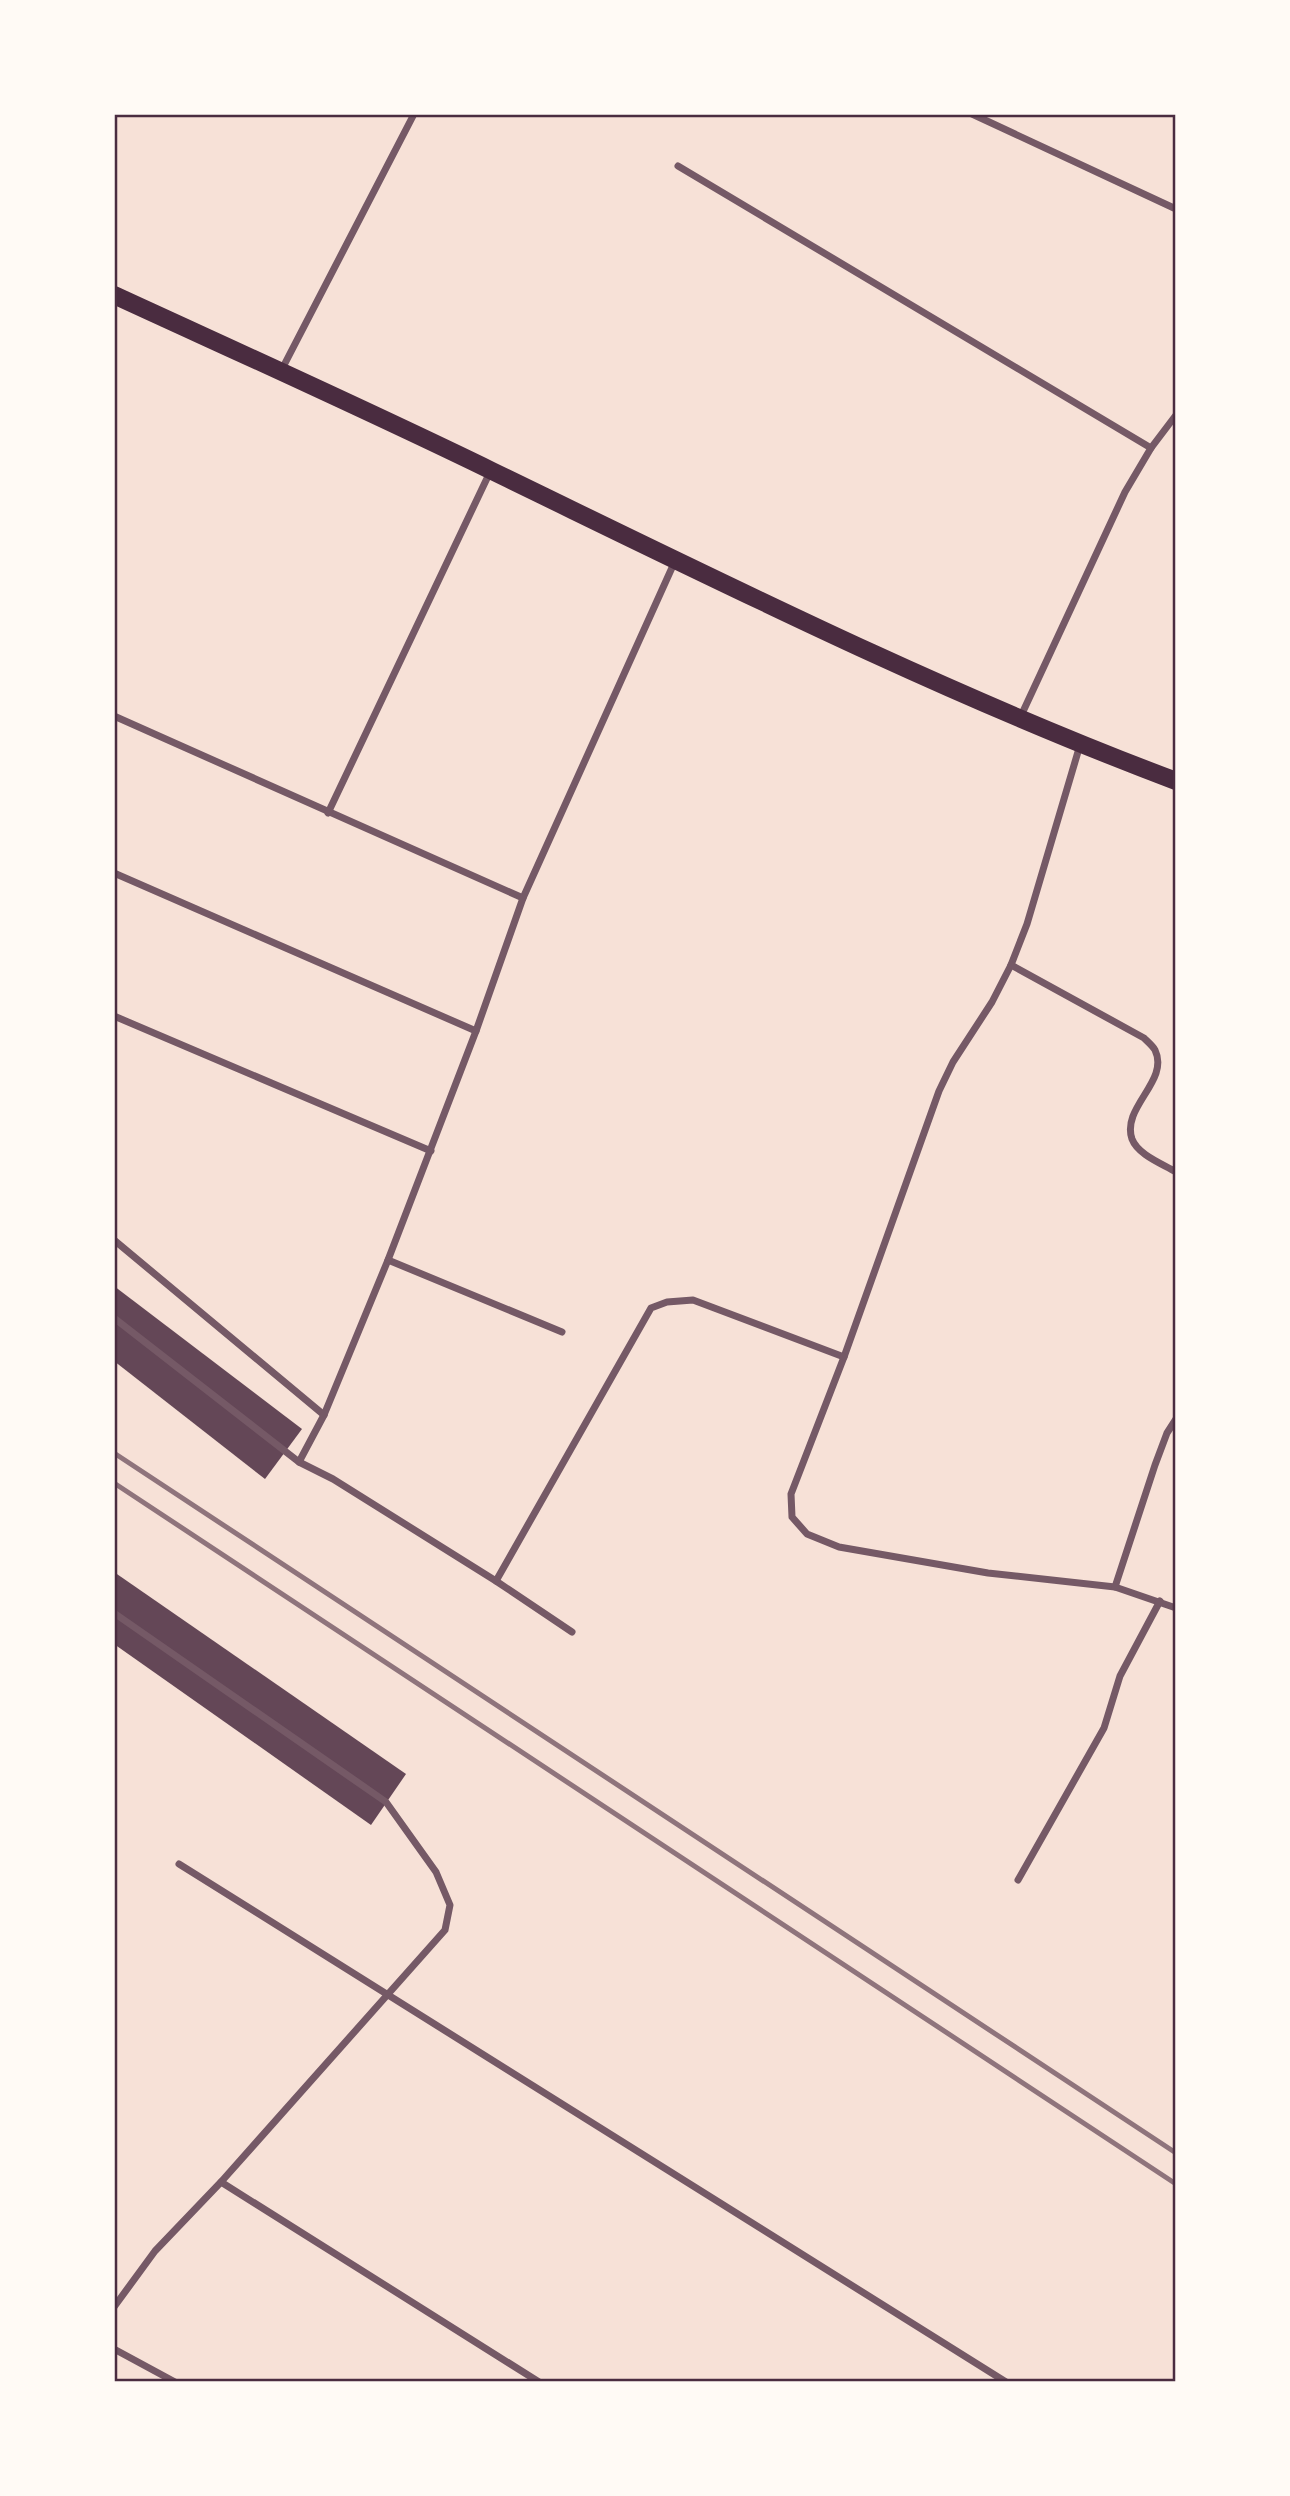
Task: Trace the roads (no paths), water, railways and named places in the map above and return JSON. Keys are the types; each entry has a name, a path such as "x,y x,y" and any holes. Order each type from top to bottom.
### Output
{"main road":[{"path":"114,295 491,470 675,561 1080,745 1176,780"}],"street":[{"path":"280,372 414,114"},
{"path":"972,114 1176,209"},
{"path":"678,166 1151,448"},
{"path":"1020,718 1116,510 1151,448 1176,415"},
{"path":"328,813 491,470"},
{"path":"299,1462 324,1415 388,1261 477,1031 523,898 675,561"},
{"path":"114,716 523,898"},
{"path":"1080,745 1027,924 1012,965 992,1002 953,1062 939,1091 844,1357 791,1494 792,1517 807,1534 839,1547 975,1570 1115,1587 1176,1608"},
{"path":"114,873 477,1031"},
{"path":"1012,965 1144,1038 1155,1049 1158,1064 1154,1078 1131,1119 1132,1139 1142,1151 1176,1172"},
{"path":"114,1016 430,1151"},
{"path":"114,1240 324,1415"},
{"path":"388,1261 562,1332"},
{"path":"496,1581 652,1308 667,1302 693,1300 844,1357"},
{"path":"114,1318 299,1462 333,1479 572,1632"},
{"path":"1115,1587 1155,1465 1167,1433 1176,1419"},
{"path":"1018,1880 1104,1728 1120,1676 1160,1601"},
{"path":"114,1613 386,1802 436,1872 450,1905 445,1930 221,2182 155,2251 114,2307"},
{"path":"179,1864 1006,2382"},
{"path":"221,2182 539,2382"},
{"path":"114,2349 175,2382"}],"railway":[{"path":"114,1453 1176,2153"},
{"path":"114,1483 1176,2184"}]}
